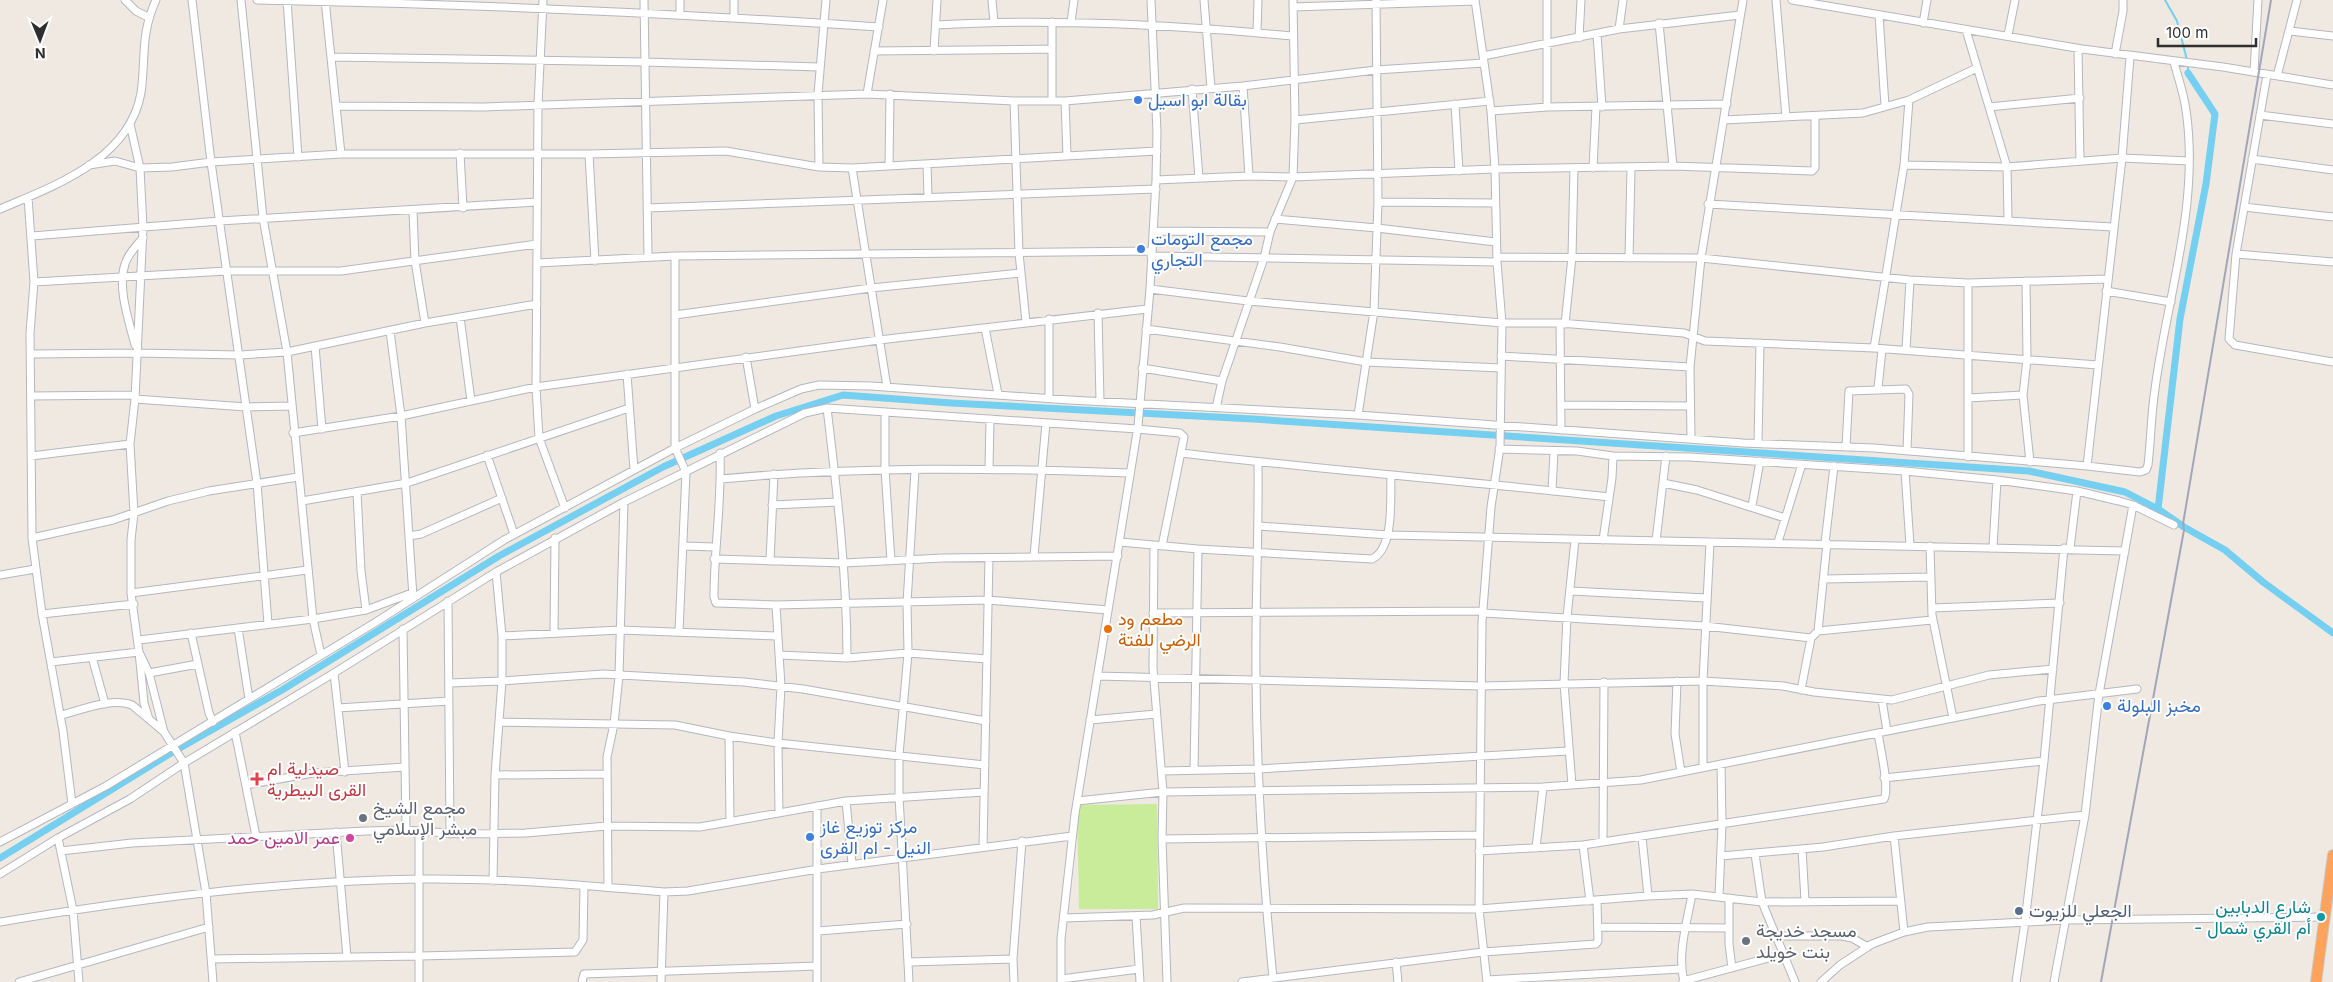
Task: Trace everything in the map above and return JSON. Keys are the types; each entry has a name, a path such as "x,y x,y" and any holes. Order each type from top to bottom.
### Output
{"highway":[{"path":"2316,982 2333,855"}],"street":[{"path":"125,0 136,11 148,17"},
{"path":"0,209 67,180 114,144 130,124 141,91 144,40 148,17 156,0"},
{"path":"192,0 211,162 257,483 268,624"},
{"path":"241,0 263,218 286,352 293,433 302,501 307,570 313,619 321,655"},
{"path":"257,0 734,17 879,28"},
{"path":"287,0 298,157"},
{"path":"543,0 538,105 536,387 539,438 565,508"},
{"path":"644,0 644,102 648,257"},
{"path":"680,0 680,15"},
{"path":"734,0 734,17"},
{"path":"819,167 819,67 826,0"},
{"path":"867,94 884,0"},
{"path":"934,51 937,0"},
{"path":"992,0 994,22"},
{"path":"1072,22 1074,0"},
{"path":"1139,969 1061,981 1061,939 1072,836 1138,428 1150,290 1156,189 1157,152 1151,0"},
{"path":"1204,0 1211,88"},
{"path":"1257,32 1258,0"},
{"path":"1216,408 1222,381 1264,258 1270,232 1293,177 1295,120 1292,36 1293,4 1475,0 1491,111 1495,169 1496,242 1502,322 1500,448 1493,484 1488,538 1481,686 1482,755 1479,909 1487,981 1572,979 1680,969"},
{"path":"1547,0 1547,107"},
{"path":"1580,38 1581,0"},
{"path":"1619,29 1623,0"},
{"path":"1691,439 1690,367 1701,258 1708,204 1727,104 1743,0"},
{"path":"1776,0 1786,117"},
{"path":"1792,0 2130,57 2254,72 2333,85"},
{"path":"1923,23 1927,0"},
{"path":"2008,36 2015,0"},
{"path":"2115,54 2123,11 2123,0"},
{"path":"2254,72 2258,0"},
{"path":"2277,76 2297,0"},
{"path":"325,1 341,154"},
{"path":"1358,415 1374,311 1378,202 1376,2"},
{"path":"336,106 538,105 818,94 890,94 1014,101 1065,101 1243,86 1483,59 1619,29 1740,15"},
{"path":"1879,16 1885,106"},
{"path":"937,25 994,22 1072,22 1206,28 1292,36"},
{"path":"1052,22 1052,101"},
{"path":"1659,23 1673,166"},
{"path":"1966,30 2006,167 2008,220"},
{"path":"2290,32 2333,36"},
{"path":"1593,168 1599,107 1597,34"},
{"path":"2078,48 2080,161"},
{"path":"874,51 1052,49"},
{"path":"331,57 819,67"},
{"path":"2086,466 2122,158 2130,57"},
{"path":"0,842 72,804 174,746 321,655 413,595 514,534 675,448 801,389 819,386 887,387 1139,404 1358,415 1501,427 1758,443 1846,446 2140,472 2146,470 2155,388 2183,229 2190,161 2186,109 2174,62"},
{"path":"1724,120 1864,113 1909,100 1977,68"},
{"path":"2267,75 2236,254 2229,339 2231,343 2333,362"},
{"path":"1243,86 1249,176"},
{"path":"1192,90 1200,178"},
{"path":"890,94 890,165"},
{"path":"1989,107 2080,98"},
{"path":"1874,348 1904,165 1909,100"},
{"path":"1014,101 1019,252 1026,322"},
{"path":"1065,101 1067,155"},
{"path":"1295,120 1490,101"},
{"path":"1455,104 1459,171"},
{"path":"1491,111 1547,107 1727,104"},
{"path":"2260,115 2333,124"},
{"path":"1156,180 1495,169 1673,166 1814,170 1815,116"},
{"path":"130,124 140,168 143,228 135,397 130,444 134,513 131,540 131,593 139,640 144,703 148,719"},
{"path":"89,165 114,161 128,163 140,168 341,154 738,152 819,167 852,168 1067,155 1157,152"},
{"path":"460,153 462,208"},
{"path":"590,154 595,261"},
{"path":"1904,165 2006,167 2122,158 2190,161"},
{"path":"2252,160 2333,170"},
{"path":"927,164 928,197"},
{"path":"852,168 887,387"},
{"path":"1561,430 1561,358 1563,323 1572,257 1574,168"},
{"path":"1629,258 1631,168"},
{"path":"646,208 1156,189"},
{"path":"28,197 34,282 30,333 32,538 42,614 61,716 72,804"},
{"path":"32,236 263,218 413,211 537,202"},
{"path":"1378,202 1494,203"},
{"path":"1708,204 2114,227"},
{"path":"2244,207 2333,217"},
{"path":"413,211 415,261 425,323"},
{"path":"1275,219 1377,228 1496,242"},
{"path":"1153,231 1270,232"},
{"path":"137,353 126,302 123,275 125,264 131,251 143,238"},
{"path":"34,282 123,275 141,276 227,271 341,271 537,244"},
{"path":"537,263 676,256 1019,252 1151,253 1264,258 1375,259 1701,258 1910,280 1968,284 2107,279"},
{"path":"2236,254 2333,262"},
{"path":"676,256 675,448 686,472 679,632"},
{"path":"675,315 871,288 1021,273"},
{"path":"1906,350 1910,280"},
{"path":"2026,282 2027,359 2023,395 2030,462"},
{"path":"1968,284 1968,457"},
{"path":"1150,290 1248,301 1502,322 1563,323 1684,333 1694,338 1906,350 2098,366"},
{"path":"2106,291 2171,302"},
{"path":"31,354 137,353 240,355 286,352 425,323 537,304"},
{"path":"293,433 401,416 536,387 746,357 1147,308"},
{"path":"1098,313 1100,401"},
{"path":"460,317 471,401"},
{"path":"1049,319 1049,398"},
{"path":"985,328 998,394"},
{"path":"1146,329 1366,362 1501,368"},
{"path":"390,331 407,483 413,595"},
{"path":"1758,443 1760,343"},
{"path":"315,346 322,429"},
{"path":"1878,388 1882,350"},
{"path":"1501,356 1690,367"},
{"path":"746,357 755,409"},
{"path":"1142,368 1222,381"},
{"path":"627,374 634,470"},
{"path":"1846,446 1848,392 1850,390 1906,389 1909,392 1907,451"},
{"path":"1968,398 2023,395"},
{"path":"31,396 135,397 246,407 292,406"},
{"path":"1562,405 1690,406"},
{"path":"302,501 407,483 629,408"},
{"path":"827,408 844,562 847,604 847,658"},
{"path":"0,874 58,838 130,799 183,761 334,674 496,572 555,538 798,415 827,408 885,414 1138,428 1182,434 1184,438 1162,546"},
{"path":"885,414 885,469 892,561"},
{"path":"989,468 990,419"},
{"path":"1034,556 1046,422"},
{"path":"31,456 130,444"},
{"path":"1500,448 1577,451 1613,456 1666,456 1834,466 1997,480 2077,491 2133,505 2174,525"},
{"path":"1552,491 1554,451"},
{"path":"720,453 721,479 714,559 714,597 716,602 776,605 988,600 1108,610"},
{"path":"1181,453 1609,497"},
{"path":"487,455 514,534"},
{"path":"1603,540 1613,456"},
{"path":"1656,541 1666,456"},
{"path":"1258,462 1259,526 1256,679 1259,790 1266,907 1273,978"},
{"path":"1752,506 1760,462"},
{"path":"1778,542 1802,464"},
{"path":"1802,690 1812,638 1818,631 1834,466"},
{"path":"721,479 835,470 885,469 989,468 1130,473"},
{"path":"909,982 899,796 900,755 908,653 907,603 915,470"},
{"path":"1905,471 1910,545"},
{"path":"770,561 774,474"},
{"path":"1120,542 1198,549 1372,559 1377,556 1389,535 1391,475"},
{"path":"32,538 113,520 186,496 298,477"},
{"path":"1993,547 1997,480"},
{"path":"1663,483 1697,490 1785,518"},
{"path":"2016,982 2044,761 2060,603 2077,491"},
{"path":"357,492 361,571 366,610"},
{"path":"410,536 421,534 502,498"},
{"path":"608,887 608,746 614,724 619,676 624,502"},
{"path":"772,505 838,502"},
{"path":"2054,982 2084,816 2099,694 2133,505"},
{"path":"1259,526 1389,535 1488,538 1778,542 2125,551"},
{"path":"554,632 555,538"},
{"path":"1572,786 1564,683 1567,617 1575,540"},
{"path":"1703,767 1703,681 1710,542"},
{"path":"683,546 715,547"},
{"path":"1154,546 1153,679 1163,792 1162,839 1167,982"},
{"path":"1930,546 1932,620 1953,718"},
{"path":"1194,770 1198,549"},
{"path":"714,559 844,562 1034,556 1118,556"},
{"path":"983,847 990,558"},
{"path":"0,575 35,568"},
{"path":"131,593 307,570"},
{"path":"493,881 495,775 502,681 502,636 496,572"},
{"path":"1824,579 1930,577"},
{"path":"1571,591 1706,598"},
{"path":"139,640 313,619 366,610 413,595"},
{"path":"448,602 450,834"},
{"path":"1932,608 2060,603"},
{"path":"42,614 134,604"},
{"path":"776,605 781,686 778,743 779,813"},
{"path":"1153,613 1483,612 1705,626 1812,638"},
{"path":"1818,631 1932,620"},
{"path":"238,628 249,700"},
{"path":"403,630 406,830"},
{"path":"502,636 620,630 778,636"},
{"path":"191,634 209,713 213,722"},
{"path":"51,662 139,652"},
{"path":"139,652 149,673 164,732"},
{"path":"779,655 847,658 908,653 987,659"},
{"path":"92,657 105,704"},
{"path":"149,673 198,664"},
{"path":"1097,676 1153,679 1256,679 1481,686 1703,681 1783,686 1882,700 1904,698 1989,675 2054,669"},
{"path":"334,674 345,772"},
{"path":"449,682 502,681 593,674 781,686 986,721"},
{"path":"1603,842 1604,682"},
{"path":"1677,682 1675,734 1681,772"},
{"path":"1078,801 1163,792 1542,787 1641,780 2051,699 2136,688"},
{"path":"1882,700 1887,731"},
{"path":"338,708 449,701"},
{"path":"61,716 105,704 127,703 132,705 164,732 183,761 206,893 213,982"},
{"path":"1090,720 1156,714"},
{"path":"499,722 675,725 729,736 778,743 985,765"},
{"path":"235,732 256,836"},
{"path":"1479,850 1583,845 1884,799 1884,778 1878,733"},
{"path":"729,736 730,822"},
{"path":"1162,772 1259,769 1569,751"},
{"path":"1884,778 2044,761"},
{"path":"1719,897 1722,824 1720,764"},
{"path":"246,785 313,773 405,767"},
{"path":"495,775 607,774"},
{"path":"1536,848 1542,787"},
{"path":"61,851 132,843 336,832 406,830 450,834 607,826 695,827 846,801 899,796 984,792"},
{"path":"846,801 852,864"},
{"path":"817,806 817,982"},
{"path":"1721,856 1802,849 1894,836 2084,816"},
{"path":"336,832 347,957"},
{"path":"419,832 420,982"},
{"path":"0,922 73,910 206,893 340,882 419,879 608,887 664,892 688,891 852,864 1072,836"},
{"path":"1162,839 1479,836"},
{"path":"1894,836 1904,932"},
{"path":"1642,837 1648,896"},
{"path":"58,838 73,910 79,982"},
{"path":"1014,982 1022,841"},
{"path":"1242,982 1273,978 1289,979 1396,962 1483,952 1593,945 1597,943 1598,927 1583,845"},
{"path":"1802,849 1805,900"},
{"path":"1755,854 1762,902 1795,982"},
{"path":"212,958 575,952 583,940 584,886"},
{"path":"661,982 664,892"},
{"path":"1064,918 1136,916 1165,913 1184,908 1479,909 1692,894 1762,902 1805,900 1900,901"},
{"path":"1692,894 1680,969 1684,982 1783,954"},
{"path":"1729,898 1732,968"},
{"path":"1136,916 1140,982"},
{"path":"1820,982 1840,965 1868,946 1904,932 1947,925 2066,920 2325,917"},
{"path":"818,932 907,924"},
{"path":"19,982 209,927"},
{"path":"1598,927 1729,928"},
{"path":"1776,936 1842,936 1852,938 1868,946"},
{"path":"909,962 1014,959"},
{"path":"1396,962 1398,982"},
{"path":"582,982 584,974 817,966"}],"green space":[{"path":"1157,804 1158,909 1079,909 1077,805"}],"waterway":[{"path":"2165,0 2177,21 2187,60"},
{"path":"2188,65 2188,73"},
{"path":"2158,509 2180,319 2206,184 2215,114 2188,73"},
{"path":"0,858 171,753 282,690 499,556 663,467 776,416 843,395 951,403 1253,419 2029,471 2125,492 2158,509 2184,527 2225,550 2263,582 2333,633"}],"railway":[{"path":"2101,982 2184,530 2183,524 2271,0"}],"place":[{"name":"بقالة ابو اسيل","path":"1138,100"},
{"name":"مجمع التومات التجاري","path":"1141,249"},
{"name":"مطعم ود الرضي للفتة","path":"1108,629"},
{"name":"مخبز البلولة","path":"2107,706"},
{"name":"صيدلية ام القرى البيطرية","path":"257,779"},
{"name":"مجمع الشيخ مبشر الإسلامي","path":"363,818"},
{"name":"مركز توزيع غاز النيل - ام القرى","path":"810,837"},
{"name":"عمر الامين حمد","path":"350,838"},
{"name":"الجعلي للزيوت","path":"2019,911"},
{"name":"شارع الدبابين - أم القري شمال","path":"2321,917"},
{"name":"مسجد خديجة بنت خويلد","path":"1746,941"}]}
